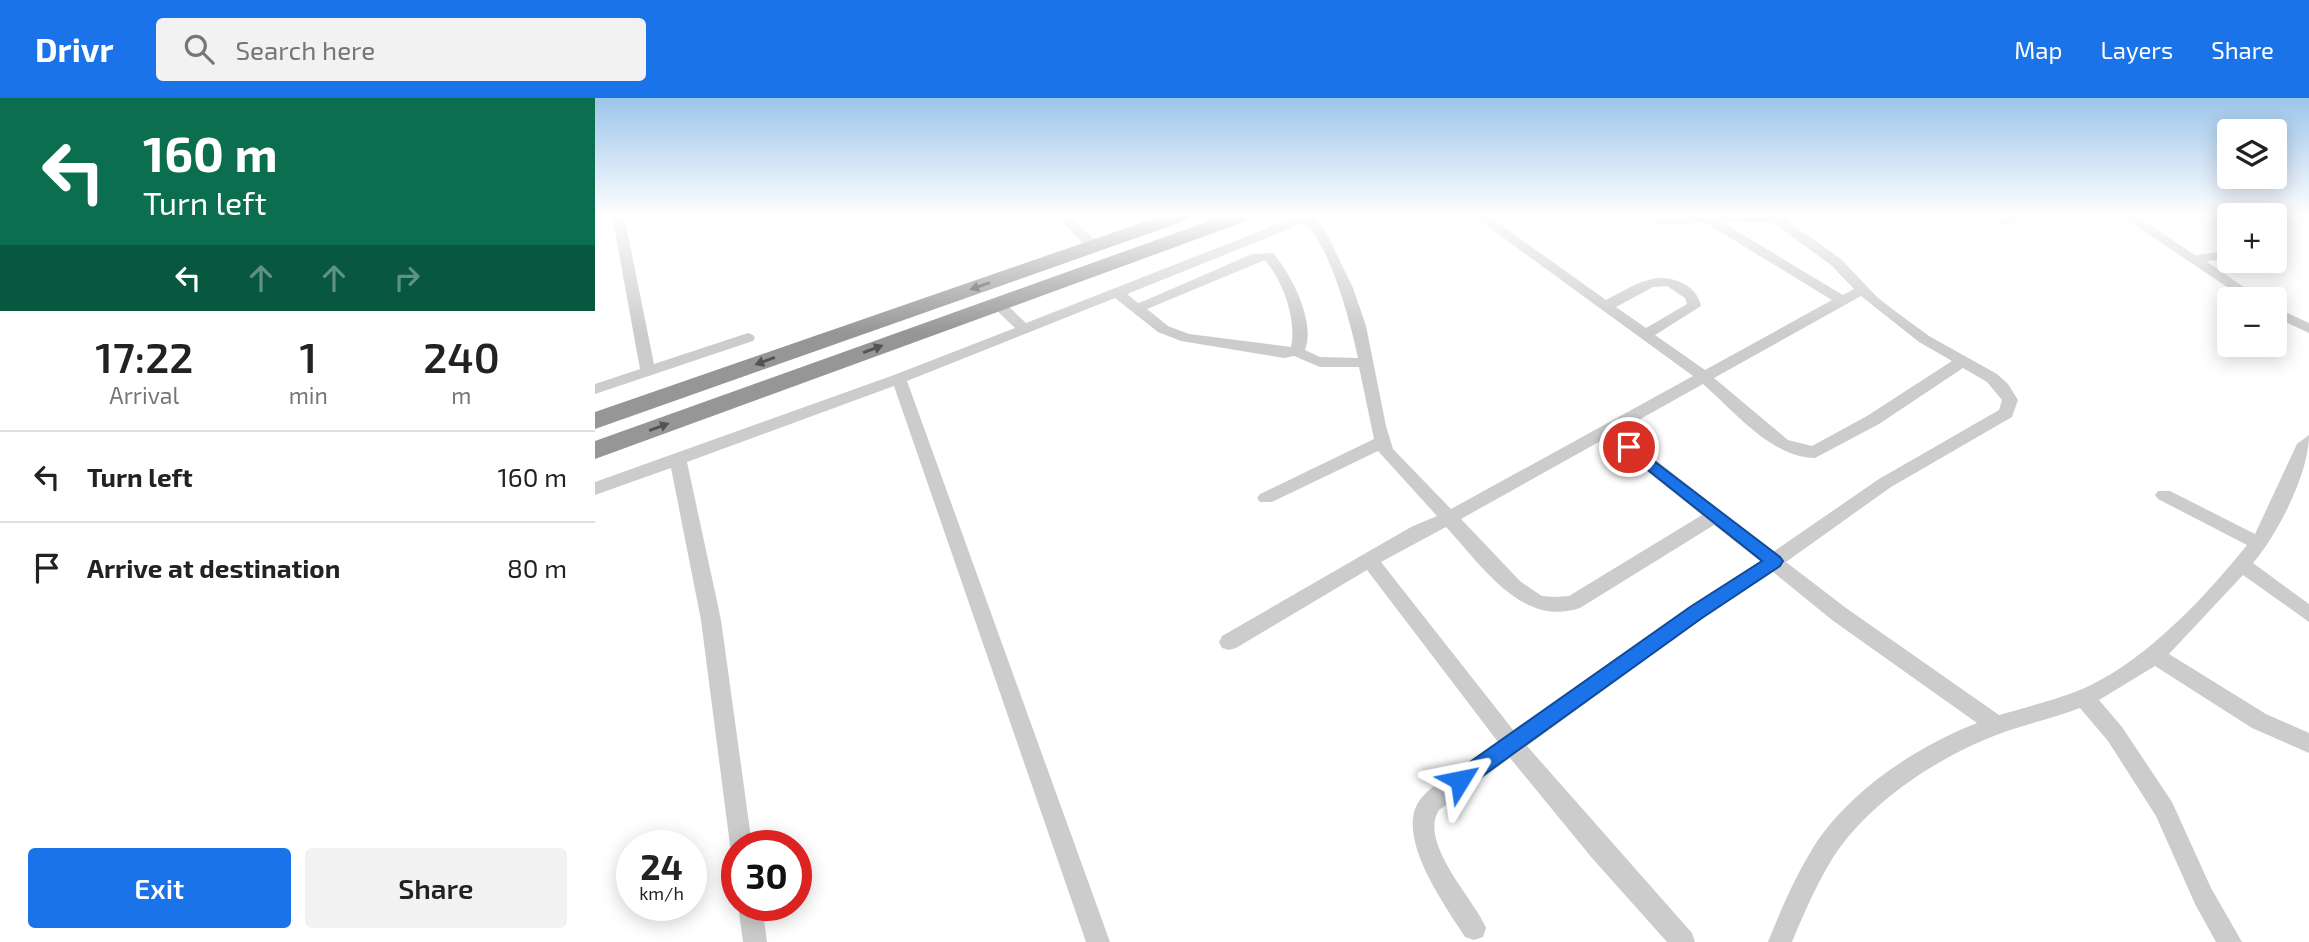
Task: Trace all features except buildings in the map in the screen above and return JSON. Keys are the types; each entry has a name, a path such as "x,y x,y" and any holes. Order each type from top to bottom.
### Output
{"highway":[{"path":"595,421 1069,254"},
{"path":"595,450 1136,254"}],"street":[{"path":"626,254 648,371"},
{"path":"595,489 899,379 1215,254"},
{"path":"1330,254 1346,288 1359,326 1386,451 1514,587 1534,603 1551,607 1573,603 1716,516"},
{"path":"1532,254 1704,377 1782,444 1803,452 1815,452 1873,420 1963,361"},
{"path":"1767,254 1840,299"},
{"path":"1474,928 1444,886 1427,842 1423,820 1431,803 1696,612 1774,561 1885,482 2006,413 2010,400 2003,388 1992,378 1924,339 1889,314 1827,254"},
{"path":"2183,254 2235,287"},
{"path":"1137,307 1148,305 1257,257 1268,256 1285,276 1302,340 1297,351"},
{"path":"2191,260 2217,257"},
{"path":"1605,307 1660,280 1672,280 1692,296 1694,306 1645,335"},
{"path":"1229,642 1417,532 1449,518 1840,299 1863,289"},
{"path":"1117,293 1163,329 1186,338 1284,353 1297,351 1311,360 1365,362"},
{"path":"998,304 1025,330"},
{"path":"2287,317 2309,329"},
{"path":"595,389 748,338"},
{"path":"899,379 1098,942"},
{"path":"1608,430 1888,651 1996,725"},
{"path":"1780,942 1827,846 1863,808 1937,751 1996,725 2085,699 2115,682 2154,655 2193,618 2258,543 2278,508 2309,440"},
{"path":"1266,498 1383,442"},
{"path":"678,461 711,621 739,830"},
{"path":"2164,495 2258,543"},
{"path":"1370,561 1511,745 1605,858 1683,942"},
{"path":"2241,564 2309,614"},
{"path":"2154,655 2259,721 2309,743"},
{"path":"2085,699 2115,734 2164,809 2203,896 2230,942"},
{"path":"752,921 755,942"}],"route":[{"path":"1460,780 1696,612 1774,561 1629,447"}]}
